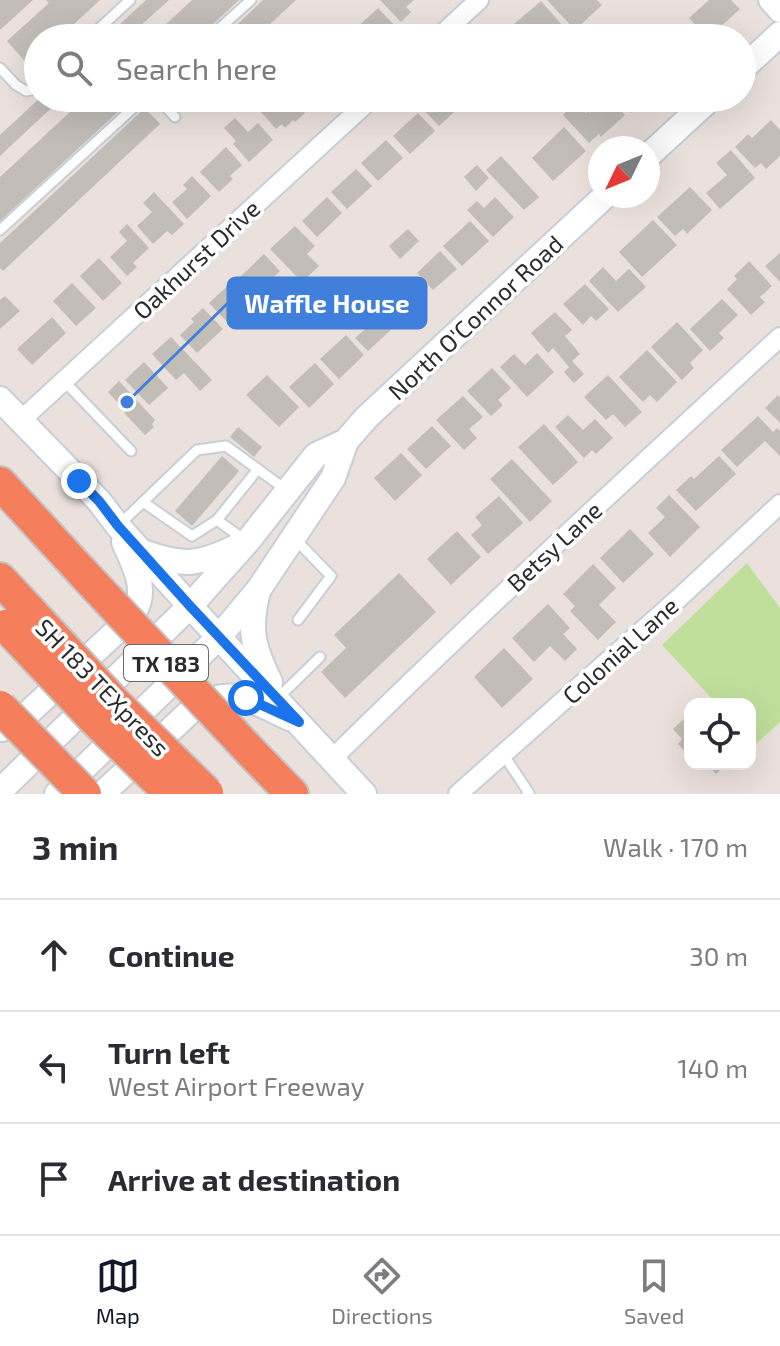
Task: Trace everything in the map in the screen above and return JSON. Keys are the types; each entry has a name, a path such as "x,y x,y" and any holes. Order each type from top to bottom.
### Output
{"highway":[{"name":"TX 183","path":"0,483 292,794"},
{"name":"SH 183 TEXpress","path":"0,579 12,619 96,721 171,794"},
{"name":"SH 183 TEXpress","path":"12,619 115,703 208,794"},
{"path":"0,707 85,794"}],"main road":[{"path":"756,56 780,34"},
{"path":"660,145 696,112"},
{"name":"North O'Connor Road","path":"3,790 190,606 247,542 316,455 346,441 389,396 592,208"},
{"path":"0,399 99,501 190,606 364,794"},
{"name":"North O'Connor Road","path":"57,794 219,637 259,589 333,478 346,441"},
{"path":"0,729 7,728 27,714 131,618 139,600 140,585 118,526"},
{"path":"142,552 170,562 195,562 216,557 247,542"},
{"path":"259,589 252,615 253,637 277,699"},
{"path":"102,794 194,708 209,699 228,695 246,698 299,722"}],"street":[{"path":"453,24 479,0"},
{"path":"770,0 780,11"},
{"name":"Oakhurst Drive","path":"20,421 357,112"},
{"name":"Betsy Lane","path":"332,759 450,644 780,337"},
{"name":"Colonial Lane","path":"458,794 780,504"}],"lane":[{"path":"104,24 130,0"},
{"path":"224,24 251,0"},
{"path":"0,68 24,90"},
{"path":"0,230 129,112"},
{"path":"171,112 175,117"},
{"path":"64,381 131,451"},
{"path":"118,526 197,450 226,446 287,491"},
{"path":"143,502 192,536 217,520 258,469"},
{"path":"217,520 247,542"},
{"path":"293,537 331,576 298,620"},
{"path":"277,699 320,657"},
{"path":"503,754 527,794"}],"green space":[{"path":"747,563 780,608 780,722 756,744 756,698 711,698 662,645"}],"building":[{"path":"0,0 33,0 0,30"},
{"path":"46,0 100,0 74,24 26,24 49,3"},
{"path":"146,0 169,0 142,24 120,24"},
{"path":"192,0 239,0 213,24 166,24"},
{"path":"263,0 296,0 270,24 238,24"},
{"path":"380,0 414,0 406,7 411,12 401,22"},
{"path":"547,0 597,0 602,5 581,24 569,24"},
{"path":"709,0 731,0 740,9 723,24 695,24 689,18"},
{"path":"541,1 561,24 514,24"},
{"path":"378,8 393,24 361,24"},
{"path":"24,26 24,60 7,41"},
{"path":"25,112 47,112 0,156 0,135"},
{"path":"70,112 118,112 0,221 0,177"},
{"path":"141,112 149,112 160,124 3,271 0,268 0,243"},
{"path":"261,112 305,113 285,128 282,124 276,129"},
{"path":"426,112 454,112 439,126"},
{"path":"566,112 622,112 625,115 602,136 588,136 588,142 563,115"},
{"path":"418,113 435,131 410,154 393,136"},
{"path":"235,118 248,132 258,123 273,140 249,162 224,128"},
{"path":"771,120 780,130 780,156 766,169 761,163 755,168 735,147 748,134 752,138"},
{"path":"564,127 586,151 553,181 532,158"},
{"path":"386,140 403,158 378,181 361,163"},
{"path":"226,147 242,165 219,192 200,172"},
{"path":"731,150 755,178 720,209 706,193 727,175 716,163"},
{"path":"501,156 539,197 524,210 486,170"},
{"path":"477,165 489,178 476,191 464,177"},
{"path":"356,169 372,186 347,209 331,192"},
{"path":"192,176 211,196 187,219 172,202 187,189 183,185"},
{"path":"690,187 712,210 687,234 683,229 675,236 657,217"},
{"path":"154,192 184,224 172,235 167,231 153,244 137,226 152,212 143,203"},
{"path":"327,197 342,213 317,237 302,221"},
{"path":"495,197 514,217 493,237 467,210 477,201 484,208"},
{"path":"653,220 677,245 642,277 619,252"},
{"path":"470,221 489,241 462,266 443,246"},
{"path":"127,224 149,248 133,263 137,267 127,276 110,257 127,241 119,232"},
{"path":"295,226 315,246 307,254 319,266 302,282 270,249"},
{"path":"408,229 419,241 400,259 389,246"},
{"path":"440,251 457,269 433,290 417,273"},
{"path":"780,253 780,282 765,266"},
{"path":"264,254 280,271 255,294 240,277"},
{"path":"99,258 122,283 103,301 80,276"},
{"path":"749,261 772,286 760,297 765,302 751,315 727,289 737,279 734,276"},
{"path":"603,267 616,281 629,269 646,287 618,312 589,281"},
{"path":"408,278 427,298 401,322 382,302"},
{"path":"233,281 253,302 229,324 209,303"},
{"path":"72,283 96,308 76,326 53,301"},
{"path":"585,284 609,309 596,321 591,316 583,325 563,304"},
{"path":"5,296 20,311 0,329 0,300"},
{"path":"722,299 738,315 719,333 724,338 710,351 690,329"},
{"path":"369,300 394,327 368,351 355,338 365,329 353,316"},
{"path":"203,308 223,329 197,353 180,335"},
{"path":"555,312 572,330 565,336 580,354 572,361 584,374 574,383 564,372 569,367 553,348 548,353 531,333"},
{"path":"52,317 66,333 32,365 17,349"},
{"path":"677,322 703,350 690,363 694,368 682,380 651,347"},
{"path":"346,335 364,355 339,379 320,359"},
{"path":"171,337 212,380 200,391 184,373 176,380 152,354"},
{"path":"647,350 677,382 657,402 650,395 643,402 619,377"},
{"path":"537,353 554,372 527,397 500,367 514,354 525,365"},
{"path":"144,362 168,388 149,405 125,380"},
{"path":"315,363 334,384 309,408 289,387"},
{"path":"492,368 511,388 498,400 503,405 491,416 467,391"},
{"path":"267,375 299,407 279,427 246,395"},
{"path":"608,375 642,412 625,427 613,414 606,420 584,397"},
{"path":"119,381 155,420 152,424 154,427 145,435 108,392"},
{"path":"778,395 780,398 780,423 765,408"},
{"path":"463,396 483,417 469,429 477,438 464,450 436,420"},
{"path":"568,415 583,430 595,419 613,438 596,454 592,450 584,458 555,427"},
{"path":"758,416 773,432 777,428 780,431 780,456 765,441 737,467 721,450"},
{"path":"544,424 578,462 553,485 518,447"},
{"path":"432,426 451,446 426,469 407,449"},
{"path":"238,427 262,447 254,457 230,437"},
{"path":"401,453 422,475 395,501 374,478"},
{"path":"222,456 239,471 192,526 175,511"},
{"path":"719,456 736,474 696,511 676,490 691,476 694,479"},
{"path":"512,459 552,501 530,522 490,479"},
{"path":"669,495 700,527 670,557 648,533 665,517 656,508"},
{"path":"499,496 523,523 488,554 471,535 482,525 475,517"},
{"path":"630,529 654,554 623,583 600,558"},
{"path":"457,531 481,557 451,585 427,559"},
{"path":"593,564 616,588 599,605 616,622 598,640 570,611 575,606 563,594"},
{"path":"399,573 436,612 345,698 321,672 346,648 334,635"},
{"path":"548,604 570,628 563,634 577,649 565,661 550,646 534,662 512,638"},
{"path":"504,648 533,679 502,708 474,677"},
{"path":"684,719 684,750 678,744 682,739 673,729"}],"place":[{"name":"Waffle House","path":"127,402"}],"route":[{"path":"79,481 299,722 246,698"}]}
